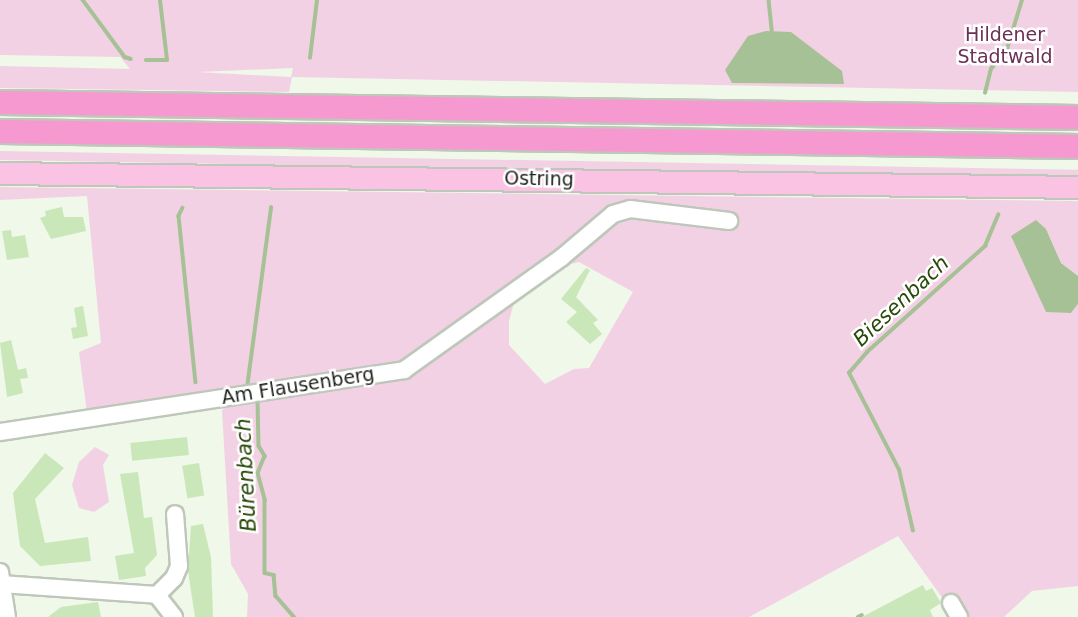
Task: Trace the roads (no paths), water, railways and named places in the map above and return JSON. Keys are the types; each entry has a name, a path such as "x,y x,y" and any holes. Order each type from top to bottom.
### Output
{"highway":[{"path":"0,102 1078,117"},
{"path":"0,131 1078,146"}],"main road":[{"name":"Ostring","path":"0,173 1078,187"}],"street":[{"name":"Am Flausenberg","path":"0,432 404,370 561,258 613,214 630,209 730,221"},
{"path":"157,595 174,578 178,566 175,514"},
{"path":"7,617 1,578 157,595 174,617"}],"waterway":[{"name":"Bürenbach","path":"83,0 125,57 131,59"},
{"path":"146,60 167,60 160,0"},
{"path":"310,58 317,0"},
{"path":"769,0 772,31"},
{"name":"Biesenbach","path":"985,93 991,69 1007,49 1022,0"},
{"name":"Bürenbach","path":"183,208 179,216 196,382"},
{"path":"247,388 271,208"},
{"name":"Biesenbach","path":"913,531 899,470 849,373 867,352 985,246 998,215"},
{"name":"Bürenbach","path":"258,400 259,446 265,456 258,473 265,500 265,573 274,575 276,596 294,617"},
{"name":"Biesenbach","path":"858,617 862,615"}],"park label":[{"name":"Hildener Stadtwald","path":"1005,46"}]}
